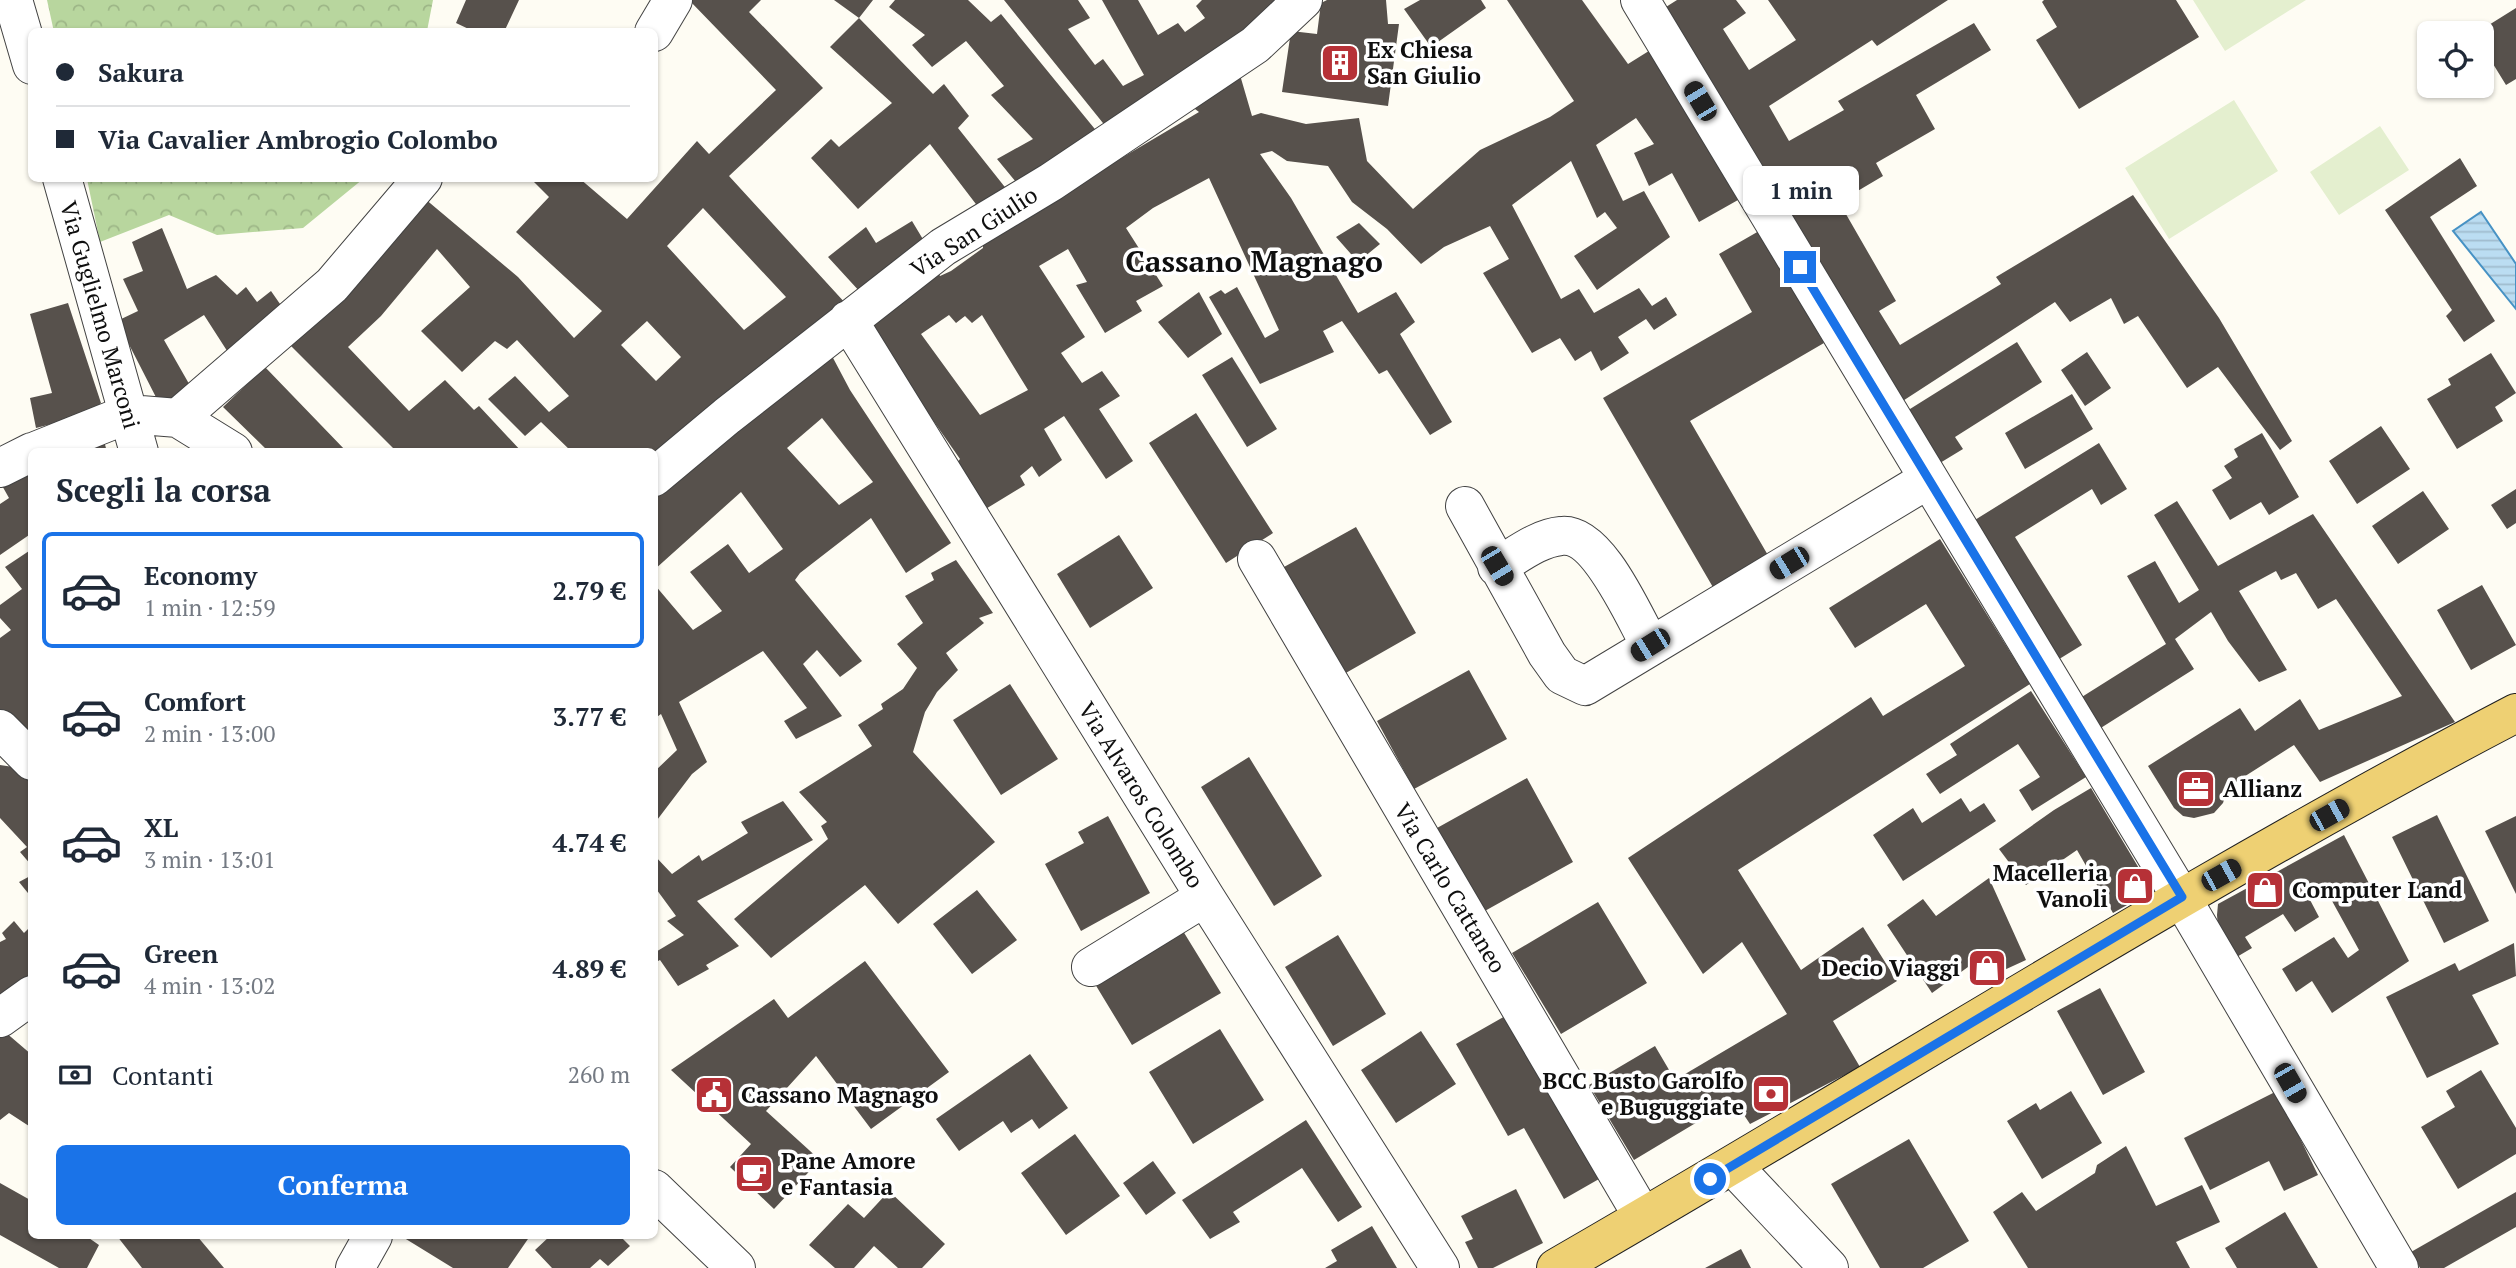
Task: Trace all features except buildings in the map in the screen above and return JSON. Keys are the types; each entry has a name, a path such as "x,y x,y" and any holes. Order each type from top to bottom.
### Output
{"main road":[{"path":"1556,1268 2182,897 2516,713"},
{"path":"2425,761 2516,732"}],"street":[{"path":"13,0 28,51"},
{"path":"656,28 673,0"},
{"name":"Via San Giulio","path":"658,474 943,247 1051,182 1255,45 1303,0"},
{"path":"1640,0 1927,480 2182,897 2399,1268"},
{"name":"Via Guglielmo Marconi","path":"63,182 137,448"},
{"path":"178,418 332,285 420,182"},
{"name":"Via Alvaros Colombo","path":"848,320 1205,897 1440,1268"},
{"path":"42,448 128,414 158,419 178,418 227,448"},
{"path":"0,468 28,454"},
{"path":"1465,506 1497,566 1562,675 1585,686 1927,480"},
{"path":"1497,566 1538,543 1561,536 1579,538 1594,550 1650,645"},
{"name":"Via Carlo Cattaneo","path":"1257,559 1643,1217"},
{"path":"0,729 28,757"},
{"path":"1091,967 1205,897"},
{"path":"0,1018 28,998"},
{"path":"1732,1166 1829,1268"},
{"path":"658,1193 736,1268"},
{"path":"355,1268 371,1239"}],"green space":[{"path":"47,0 433,0 428,28 53,28"},
{"path":"2193,0 2306,0 2225,51"},
{"path":"2234,100 2278,171 2169,239 2125,168"},
{"path":"2380,126 2409,170 2339,215 2310,172"},
{"path":"88,182 359,182 303,228 217,235 169,215 100,242"}],"water":[{"path":"2481,212 2516,264 2516,309 2453,231"}],"place":[{"name":"Ex Chiesa San Giulio","path":"1340,63"},
{"name":"Allianz","path":"2196,789"},
{"name":"Macelleria Vanoli","path":"2135,886"},
{"name":"Computer Land","path":"2265,890"},
{"name":"Decio Viaggi","path":"1987,968"},
{"name":"BCC Busto Garolfo e Buguggiate","path":"1771,1094"},
{"name":"Cassano Magnago","path":"714,1095"},
{"name":"Pane Amore e Fantasia","path":"754,1174"}],"district":[{"name":"Cassano Magnago","path":"1254,262"}],"route":[{"path":"1710,1179 2182,897 1800,267"}]}
